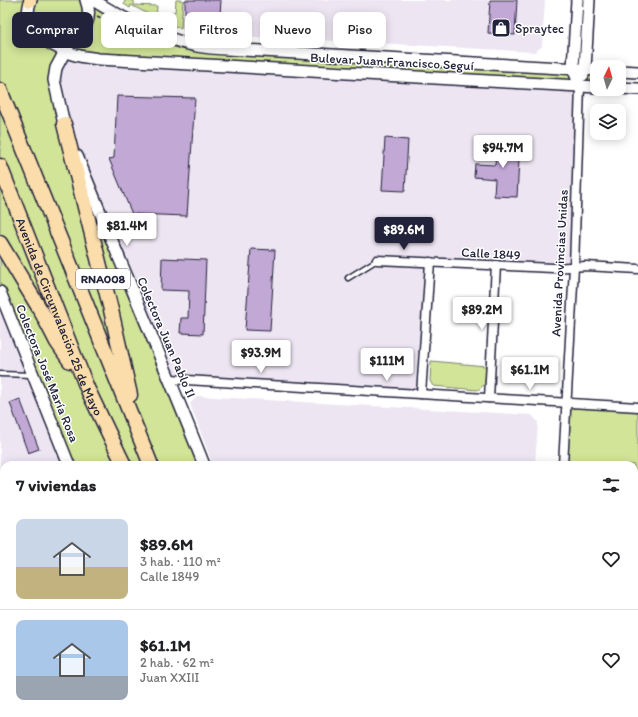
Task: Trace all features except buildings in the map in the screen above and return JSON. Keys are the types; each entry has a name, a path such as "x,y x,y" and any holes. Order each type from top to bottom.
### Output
{"highway":[{"name":"RNA008","path":"0,90 149,461"},
{"name":"RNA008","path":"64,124 111,310 138,435"},
{"name":"Avenida de Circunvalación 25 de Mayo","path":"0,166 87,388 122,461"},
{"path":"0,242 41,310 57,342 87,388"}],"main road":[{"name":"Bulevar Juan Francisco Seguí","path":"28,12 31,0"},
{"name":"Colectora Juan Pablo II","path":"86,0 89,12"},
{"name":"Bulevar Juan Francisco Seguí","path":"93,0 117,15 143,28 171,39 198,46 250,51 590,69"},
{"name":"Avenida Provincias Unidas","path":"577,0 573,68 580,86"},
{"name":"Avenida Provincias Unidas","path":"580,86 585,69 589,0"},
{"name":"Bulevar Juan Francisco Seguí","path":"57,48 74,56 98,59 590,87"},
{"name":"Colectora Juan Pablo II","path":"66,48 56,68 54,80 64,124 202,461"},
{"path":"626,71 638,72"},
{"path":"626,88 638,89"},
{"name":"Colectora José María Rosa","path":"0,292 67,461"}],"street":[{"name":"Avenida Provincias Unidas","path":"563,461 574,267 580,86"},
{"name":"Calle 1849","path":"377,260 553,268 574,267 638,269"},
{"path":"421,394 430,262"},
{"path":"489,398 496,265"},
{"path":"170,379 638,407"}],"lane":[{"name":"Calle 1849","path":"348,278 377,260"},
{"path":"0,374 32,375"}],"shaded area":[{"path":"183,0 545,0 542,46 535,52 386,44 386,12 333,12 333,41 325,40 325,12 260,12 260,38 252,38 252,12 185,12 185,29 181,28"},
{"path":"64,52 580,86 574,267 430,262 421,394 170,379 64,124 56,68"},
{"path":"0,292 67,461 0,461"},
{"path":"197,396 532,415 538,422 535,461 211,461 190,404"}],"green space":[{"path":"0,0 93,0 120,12 101,12 101,48 177,48 177,37 185,40 185,48 231,48 590,70 590,87 64,52 56,68 64,124 202,461 67,461 0,292"},
{"path":"125,0 134,0 134,5 157,6 157,12 144,12 131,5 130,8 124,4"},
{"path":"176,0 183,0 181,28 177,27 177,12 175,12"},
{"path":"431,361 486,366 485,384 478,390 433,386 430,381"},
{"path":"581,407 638,410 638,461 566,461 570,412 574,408"}],"place":[{"name":"Spraytec","path":"501,28"}]}
